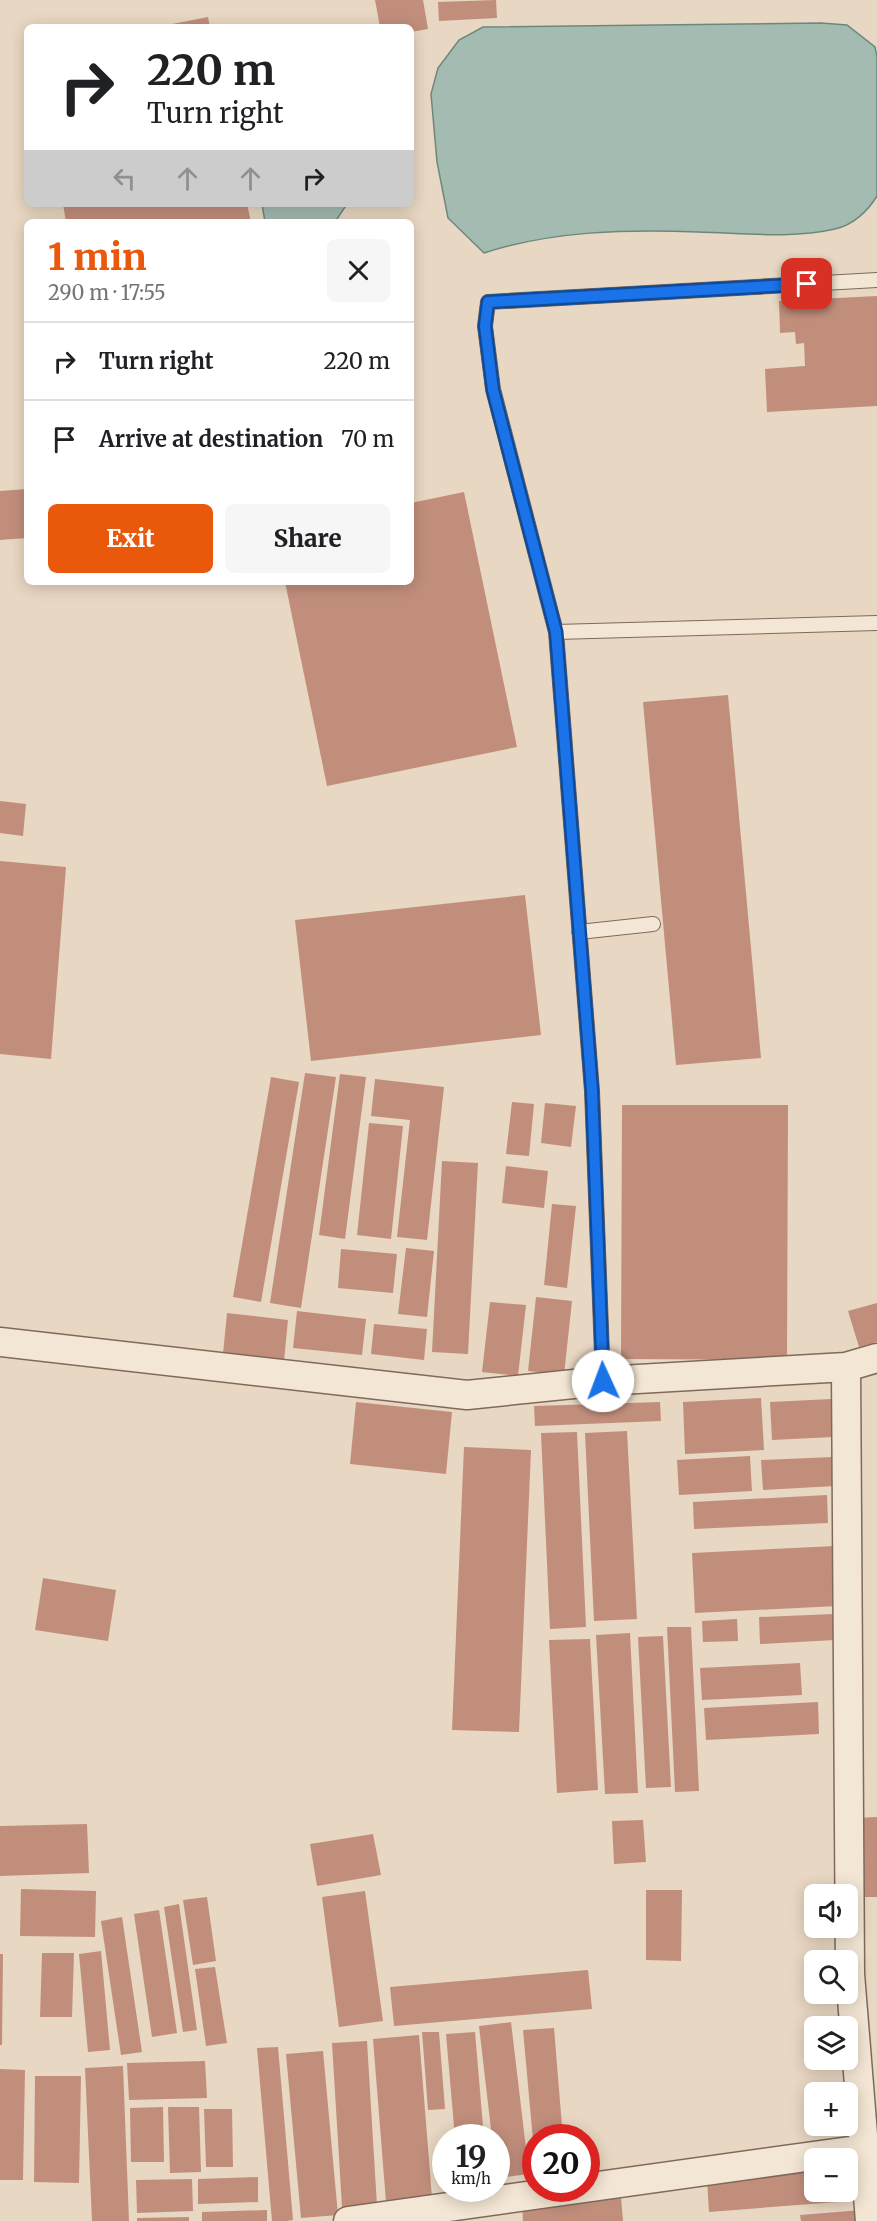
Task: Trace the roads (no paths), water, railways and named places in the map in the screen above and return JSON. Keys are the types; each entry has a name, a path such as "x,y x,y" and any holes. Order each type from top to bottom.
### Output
{"street":[{"path":"0,1342 467,1395 603,1381 846,1367 877,1358"},
{"path":"846,1367 850,1974 870,2221"},
{"path":"348,2221 864,2149"}],"lane":[{"path":"603,1381 592,1091 556,632 493,390 485,326 488,302 877,280"},
{"path":"556,632 877,623"},
{"path":"579,932 653,924"}]}
